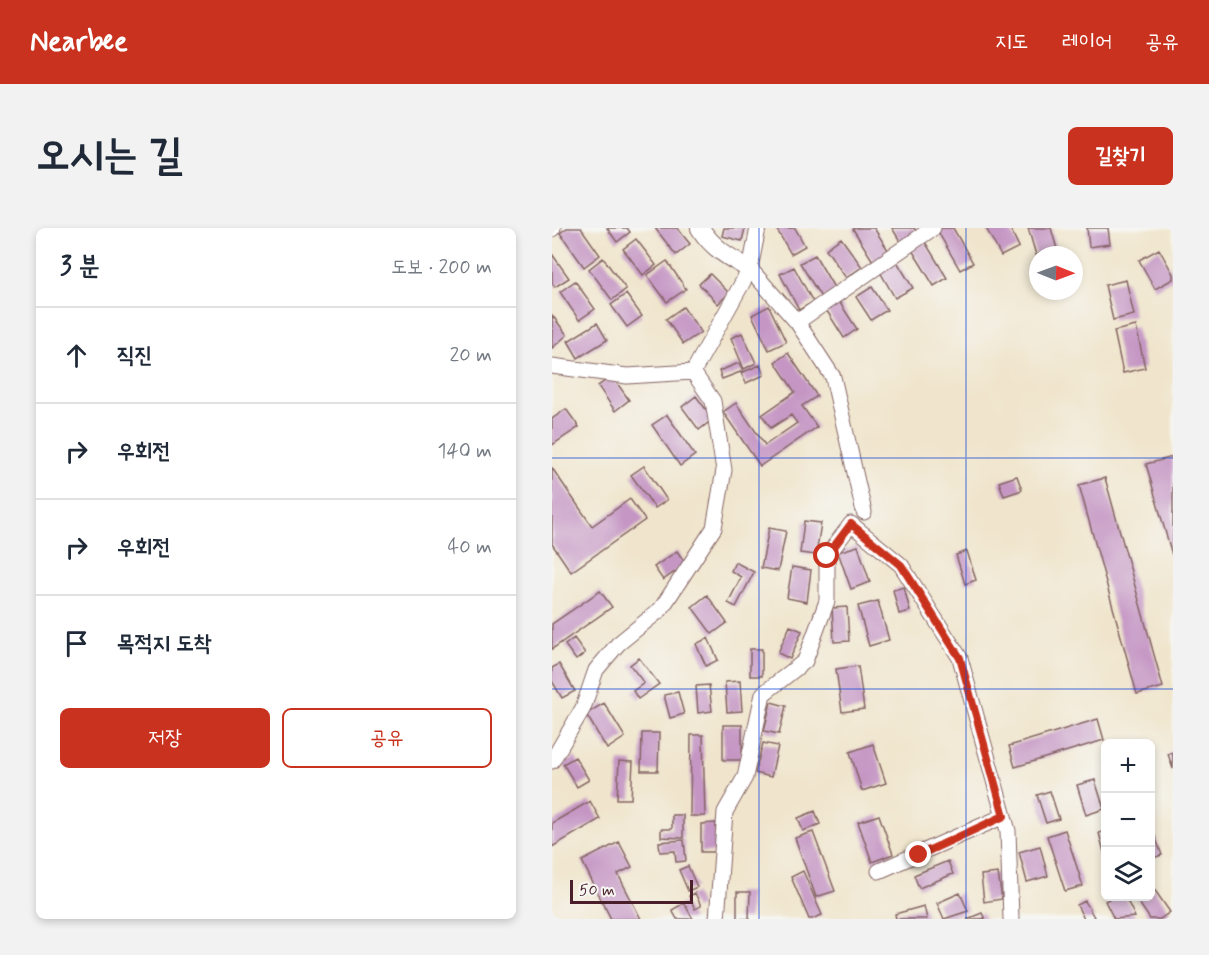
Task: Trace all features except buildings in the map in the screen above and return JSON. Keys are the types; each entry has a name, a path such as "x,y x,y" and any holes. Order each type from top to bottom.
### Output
{"street":[{"path":"700,228 709,242 731,259 750,269 797,322 833,377 864,512"},
{"path":"693,372 750,269 758,228"},
{"path":"797,322 933,228"},
{"path":"552,366 627,376 693,372"},
{"path":"552,761 583,708 596,670 618,644 661,609 714,528 724,470 713,401 693,372"},
{"path":"717,919 725,812 745,777 763,694 805,661 827,601 827,556 851,524 901,565 960,658 1008,831 1011,919"},
{"path":"879,871 1004,816"}],"route":[{"path":"827,556 851,524 901,565 960,658 1004,816 919,855"}]}
